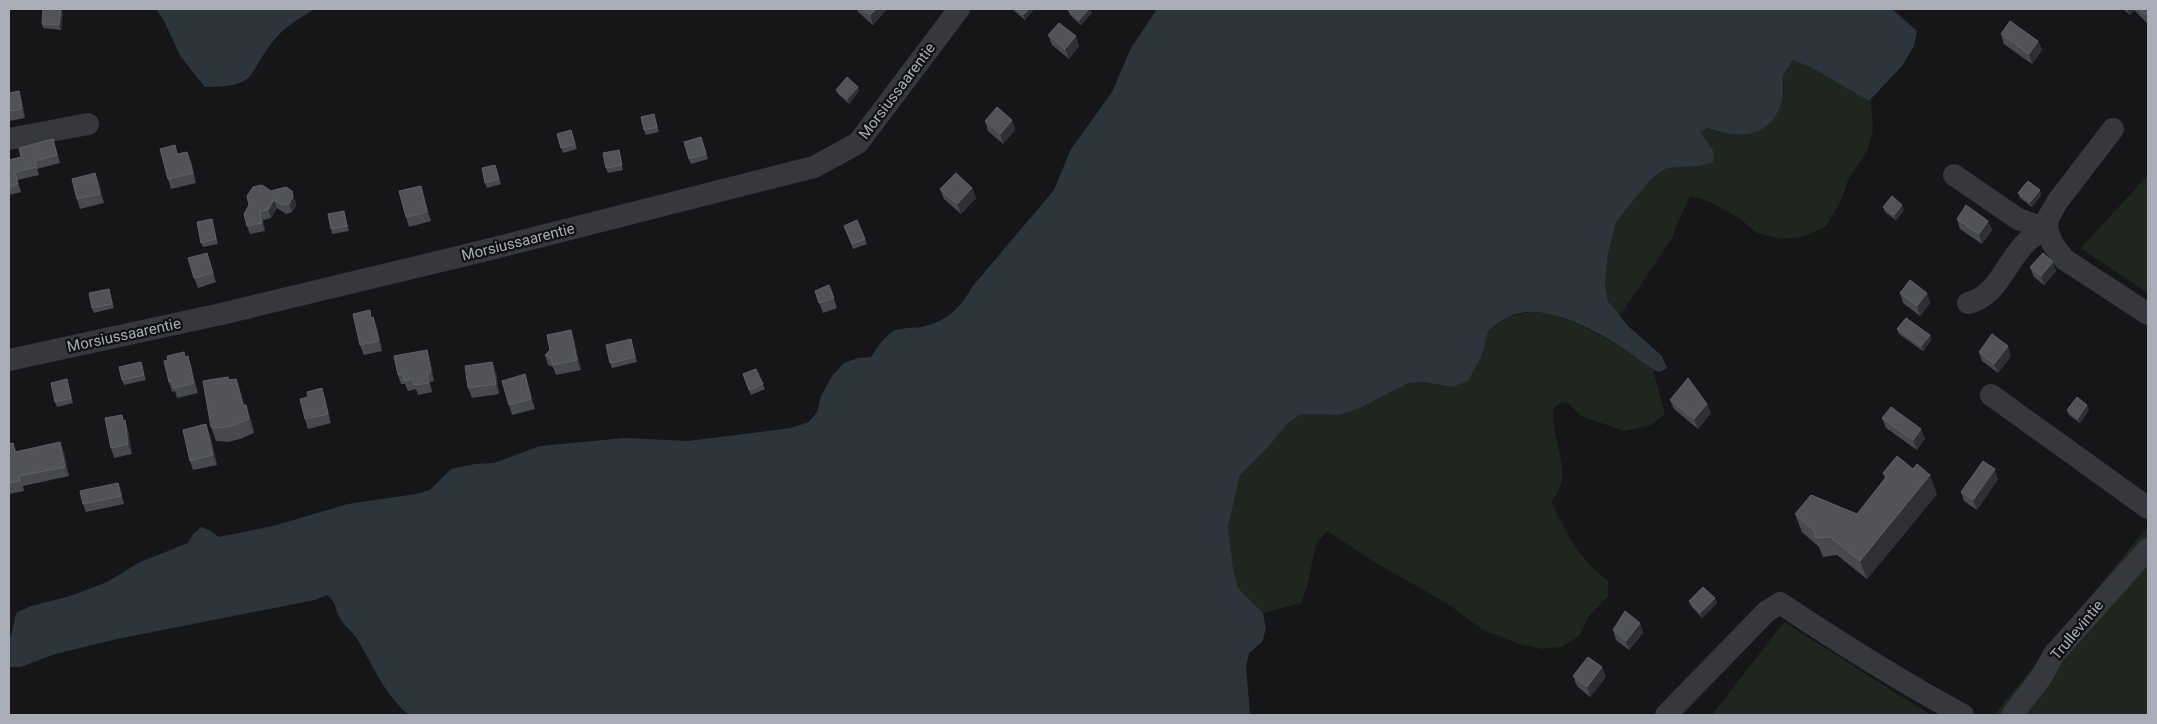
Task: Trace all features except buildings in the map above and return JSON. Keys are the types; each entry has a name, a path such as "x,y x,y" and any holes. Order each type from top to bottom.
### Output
{"street":[{"name":"Morsiussaarentie","path":"9,360 221,314 496,248 814,167 858,143 959,9"},
{"path":"9,139 88,124"},
{"path":"2113,129 2057,202 2048,218 2047,229 2052,243 2064,259 2148,314"},
{"path":"1954,175 2018,219 2047,229"},
{"path":"1968,303 1978,301 1993,287 2022,244 2035,234 2047,229"},
{"path":"1991,395 2148,508"},
{"name":"Trullevintie","path":"2012,715 2042,676 2054,654 2148,549"},
{"path":"1666,715 1767,611 1780,603 1857,654 1918,691 1964,715"}],"shaded area":[{"path":"156,9 315,9 279,34 250,76 244,81 223,86 205,87 181,57 164,21"},
{"path":"1157,9 1892,9 1917,31 1914,46 1902,66 1869,101 1812,68 1793,60 1783,77 1783,96 1773,120 1755,132 1745,134 1733,134 1708,128 1700,132 1714,152 1713,162 1699,166 1667,168 1651,179 1616,222 1608,254 1605,285 1608,301 1628,326 1662,356 1667,368 1660,372 1656,371 1612,341 1567,319 1551,314 1520,313 1504,319 1488,332 1482,355 1468,381 1452,387 1423,382 1409,383 1362,407 1339,415 1301,414 1287,424 1270,445 1240,475 1228,527 1233,568 1238,588 1263,613 1266,629 1262,642 1249,653 1246,666 1250,715 409,715 393,699 359,642 342,621 335,604 327,595 315,600 117,639 55,654 21,667 9,667 9,638 16,613 31,606 70,596 107,582 140,562 188,543 193,534 201,527 219,537 273,526 348,504 416,494 430,490 451,469 475,464 494,463 540,446 624,438 688,441 791,428 809,422 817,412 821,396 832,376 844,363 858,358 871,357 883,340 892,332 933,324 953,312 959,306 972,287 1054,190 1071,149 1112,92 1131,48"},
{"path":"1793,60 1812,68 1869,101 1871,100 1873,129 1868,149 1848,180 1841,201 1826,226 1803,237 1781,239 1757,233 1739,218 1711,202 1690,196 1674,231 1674,235 1619,317 1608,300 1605,285 1608,254 1616,222 1651,179 1667,168 1699,166 1714,152 1699,132 1708,128 1721,133 1784,94 1783,76"},
{"path":"2148,175 2148,293 2081,248"},
{"path":"1530,312 1552,314 1579,324 1625,349 1653,370 1665,414 1649,426 1624,431 1581,416 1569,404 1562,402 1554,408 1555,433 1562,468 1562,480 1551,502 1574,545 1588,563 1608,581 1608,596 1589,616 1579,636 1562,647 1542,649 1519,644 1483,630 1445,602 1376,563 1327,531 1316,544 1307,587 1301,603 1263,613 1238,588 1233,568 1228,527 1240,475 1270,445 1287,424 1301,414 1362,407 1409,383 1423,382 1442,386 1488,332 1507,317"},
{"path":"2148,526 2148,715 1994,715"},
{"path":"1784,622 1931,715 1712,715"}]}
